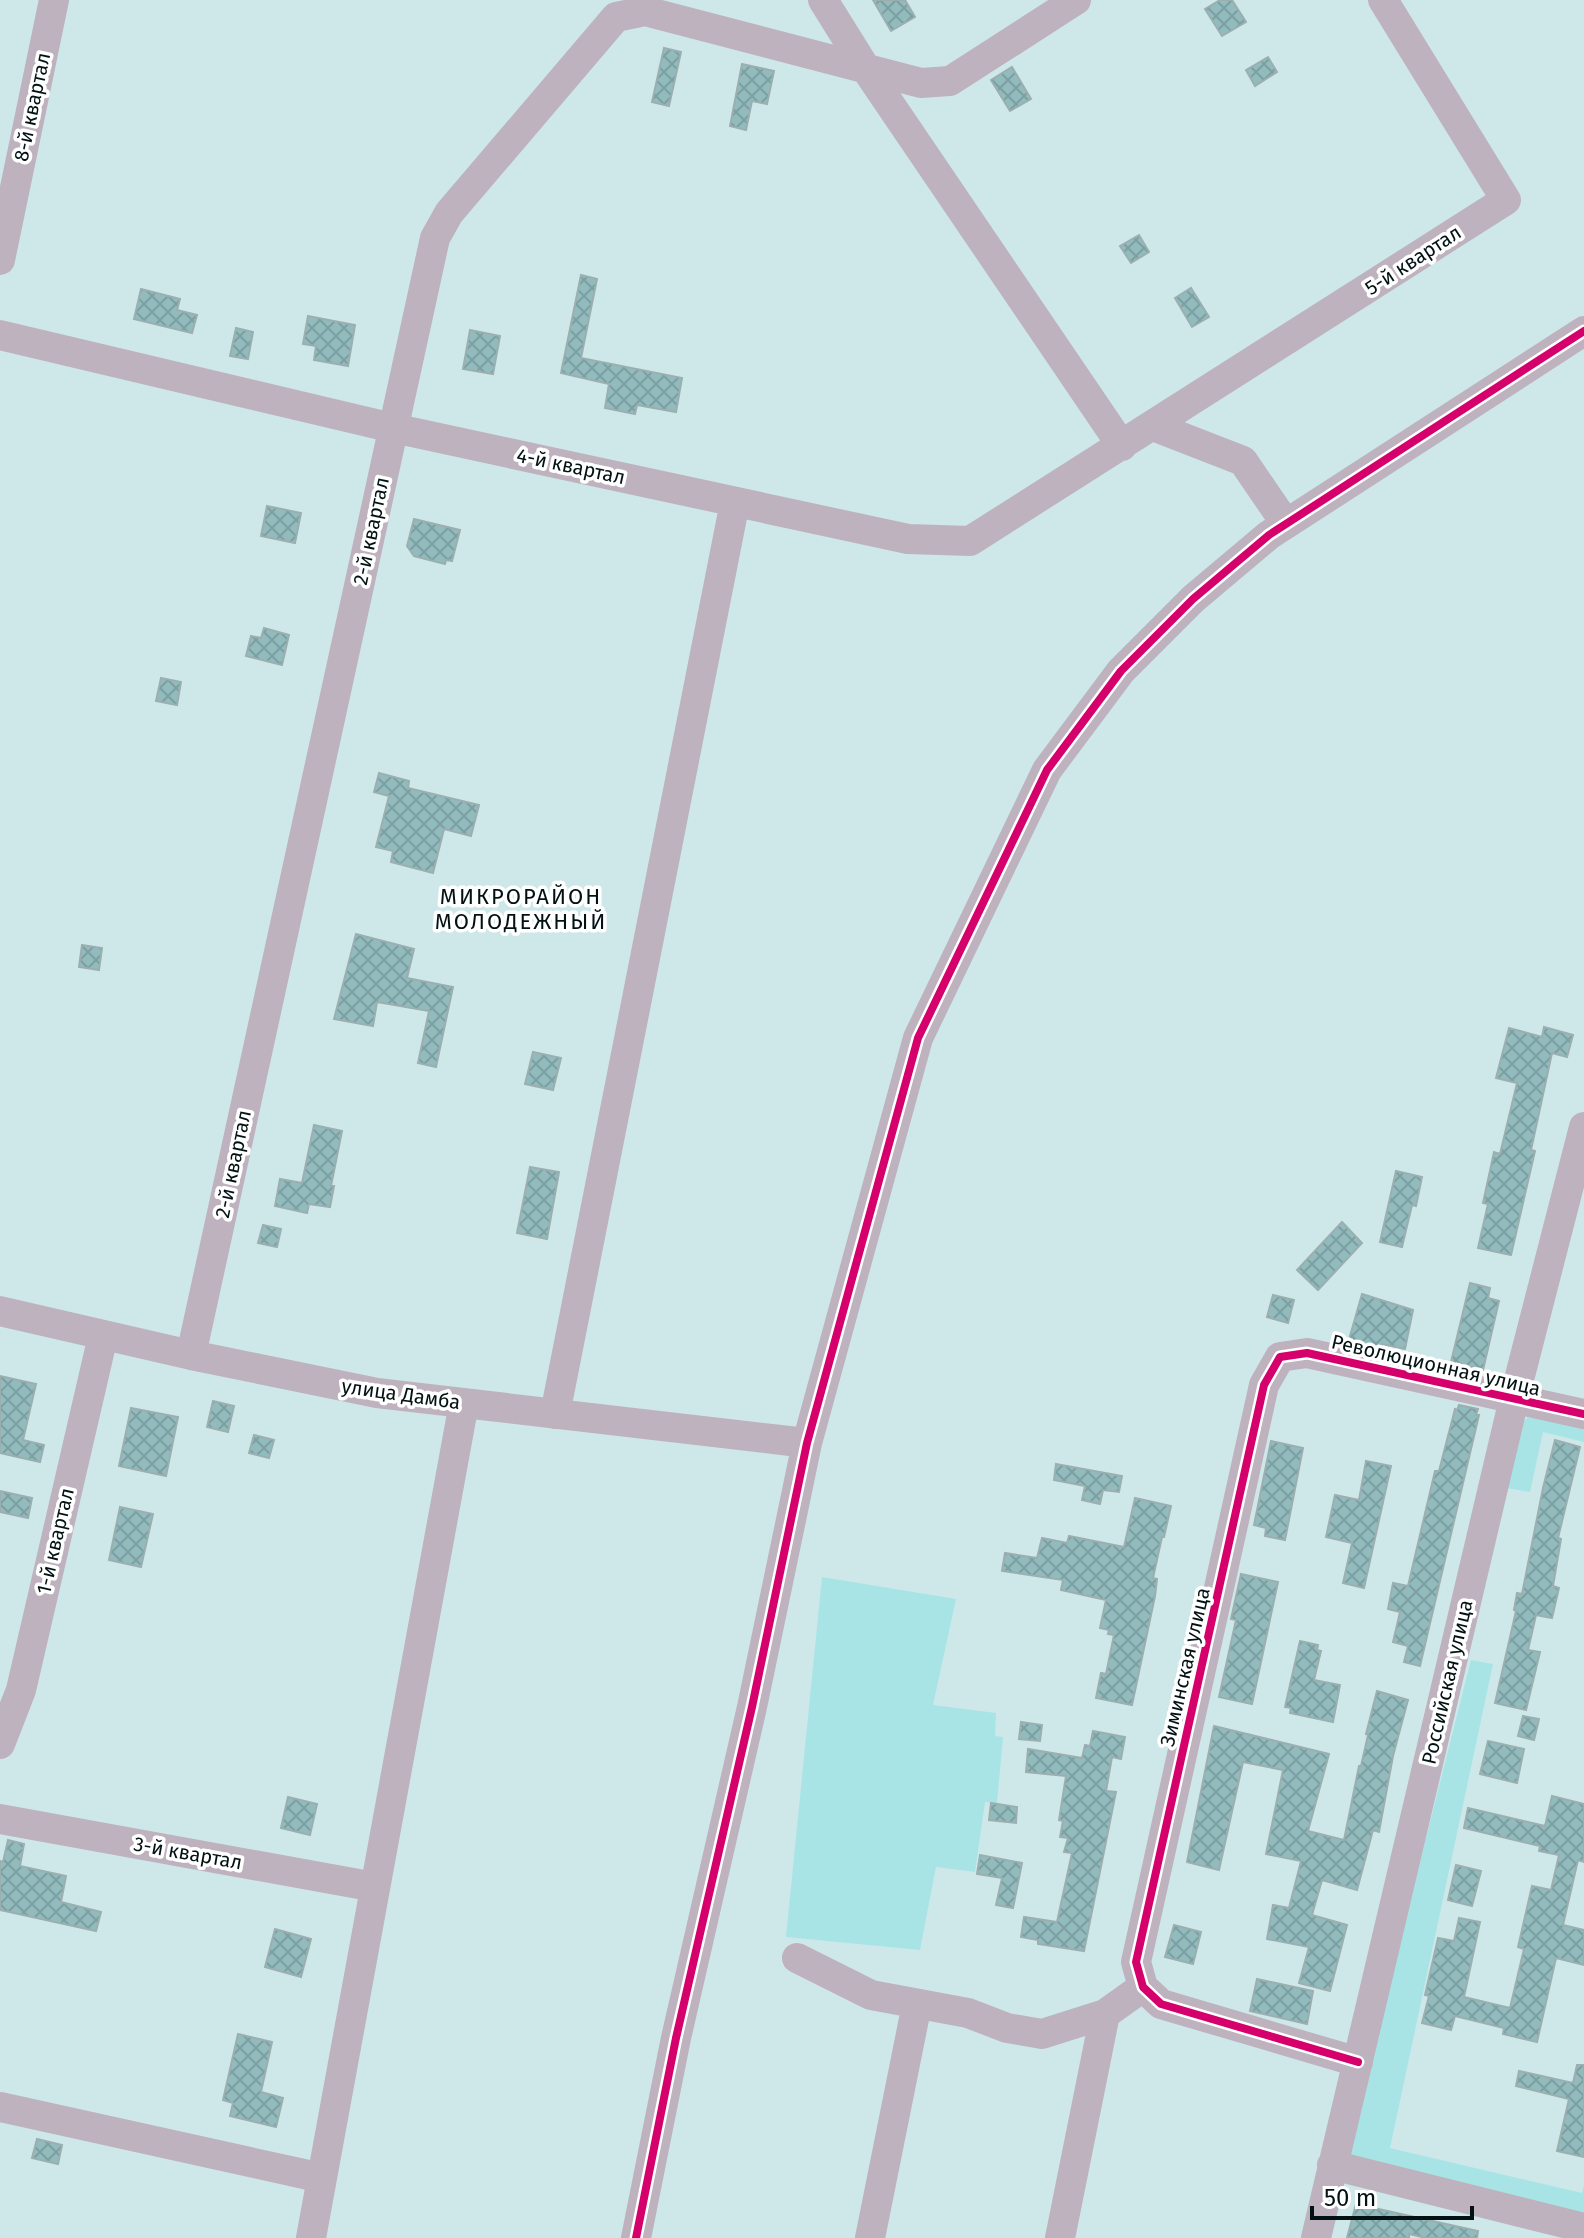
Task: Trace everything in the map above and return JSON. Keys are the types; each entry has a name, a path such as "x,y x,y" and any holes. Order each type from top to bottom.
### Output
{"street":[{"name":"8-й квартал","path":"0,260 54,0"},
{"path":"823,0 866,69 1122,446"},
{"path":"866,69 921,83 950,81 1076,0"},
{"name":"5-й квартал","path":"1122,446 1506,200 1383,0"},
{"name":"2-й квартал","path":"191,1355 435,238 449,213 616,17 645,11 866,69"},
{"path":"636,2238 676,2038 752,1707 807,1443 918,1038 1047,770 1121,671 1193,599 1269,535 1584,331"},
{"name":"4-й квартал","path":"0,335 393,428 908,539 970,541 1122,446"},
{"path":"1153,426 1243,461 1286,524"},
{"path":"555,1414 735,502"},
{"name":"Российская улица","path":"1316,2238 1514,1399 1584,1127"},
{"name":"улица Дамба","path":"0,1311 103,1336 377,1393 807,1443"},
{"name":"1-й квартал","path":"0,1744 21,1690 103,1336"},
{"name":"Революционная улица","path":"1280,1357 1307,1353 1584,1414"},
{"name":"Зиминская улица","path":"1143,1987 1136,1962 1264,1385 1280,1357"},
{"path":"311,2238 464,1403"},
{"name":"3-й квартал","path":"0,1819 375,1887"},
{"path":"797,1958 871,1995 968,2013 1007,2028 1042,2034 1105,2014 1143,1987 1161,2004 1358,2062"},
{"path":"870,2238 917,2004"},
{"path":"1060,2238 1105,2014"},
{"path":"0,2107 322,2178"},
{"path":"1332,2165 1584,2228"}],"shaded area":[{"path":"1527,1418 1584,1426 1584,1442 1543,1432 1530,1492 1506,1488 1521,1424"},
{"path":"822,1577 956,1599 933,1705 996,1713 995,1736 1003,1737 997,1803 985,1802 975,1872 936,1867 920,1950 786,1937"},
{"path":"1471,1660 1493,1664 1390,2148 1582,2193 1584,2185 1584,2214 1345,2158"}],"building":[{"path":"873,0 905,0 915,17 891,31"},
{"path":"1220,0 1232,0 1246,22 1222,36 1205,9"},
{"path":"664,48 681,52 669,106 652,102"},
{"path":"1268,57 1277,72 1255,86 1246,70"},
{"path":"742,64 774,71 767,104 752,101 746,130 730,126"},
{"path":"1012,67 1031,99 1010,111 991,80"},
{"path":"1139,235 1149,252 1131,263 1120,246"},
{"path":"581,275 597,279 581,358 682,378 676,412 637,405 635,414 605,408 609,384 561,373"},
{"path":"1191,288 1209,317 1192,327 1175,298"},
{"path":"141,289 180,299 177,310 197,315 192,333 134,319"},
{"path":"308,316 355,325 348,366 314,360 316,346 303,344"},
{"path":"236,328 253,332 248,359 230,356"},
{"path":"470,330 500,336 493,374 463,369"},
{"path":"267,506 301,513 295,543 261,536"},
{"path":"414,519 460,530 452,561 446,560 445,564 414,556 407,546"},
{"path":"264,628 289,635 282,665 246,656 251,636 261,638"},
{"path":"161,678 181,682 177,705 156,701"},
{"path":"379,773 409,781 408,788 479,805 471,836 444,829 433,873 391,862 393,851 376,847 389,796 374,792"},
{"path":"356,934 414,949 407,978 453,987 436,1067 418,1063 429,1011 377,1002 373,1026 334,1019"},
{"path":"82,945 102,948 99,970 79,967"},
{"path":"1544,1027 1573,1035 1567,1057 1552,1053 1531,1150 1535,1151 1511,1255 1478,1248 1488,1204 1483,1203 1494,1152 1500,1154 1517,1083 1496,1078 1509,1028 1542,1037"},
{"path":"533,1052 561,1058 553,1090 525,1084"},
{"path":"314,1125 342,1131 330,1207 309,1204 307,1213 275,1206 280,1179 302,1183"},
{"path":"530,1167 559,1172 547,1239 517,1233"},
{"path":"1396,1171 1422,1177 1402,1247 1380,1242"},
{"path":"1342,1222 1362,1243 1318,1290 1297,1270"},
{"path":"263,1225 281,1229 277,1247 258,1243"},
{"path":"1470,1283 1490,1288 1488,1298 1499,1301 1483,1370 1451,1362"},
{"path":"1362,1294 1413,1310 1405,1349 1382,1344 1380,1351 1348,1343"},
{"path":"1273,1295 1294,1300 1288,1323 1267,1317"},
{"path":"0,1376 36,1384 23,1440 44,1445 40,1462 0,1453"},
{"path":"213,1401 234,1406 228,1432 207,1427"},
{"path":"1459,1405 1478,1409 1476,1415 1479,1415 1420,1666 1404,1662 1408,1646 1393,1642 1400,1612 1388,1609 1393,1583 1408,1586 1435,1471 1439,1471 1455,1409"},
{"path":"131,1408 178,1417 166,1476 119,1466"},
{"path":"254,1435 274,1440 269,1458 249,1453"},
{"path":"1555,1440 1580,1447 1558,1538 1561,1539 1553,1586 1559,1588 1552,1618 1536,1615 1528,1650 1540,1652 1526,1710 1495,1703 1516,1611 1517,1593 1522,1594"},
{"path":"1271,1441 1303,1448 1285,1540 1265,1536 1266,1528 1254,1525"},
{"path":"1366,1461 1391,1466 1364,1588 1343,1583 1352,1543 1326,1537 1335,1495 1359,1500"},
{"path":"1056,1464 1122,1476 1119,1492 1103,1490 1100,1504 1082,1500 1085,1486 1054,1480"},
{"path":"0,1491 32,1498 28,1518 0,1512"},
{"path":"1135,1498 1171,1506 1153,1578 1157,1579 1155,1596 1132,1705 1096,1698 1101,1673 1106,1674 1114,1635 1100,1628 1106,1600 1061,1590 1063,1580 1002,1571 1005,1553 1037,1558 1042,1538 1067,1543 1069,1536 1124,1547"},
{"path":"120,1507 153,1514 141,1567 109,1560"},
{"path":"1241,1574 1278,1582 1252,1704 1219,1697 1236,1620 1231,1619"},
{"path":"1300,1641 1318,1645 1317,1650 1321,1651 1314,1680 1340,1685 1333,1722 1290,1713 1291,1708 1285,1707"},
{"path":"1377,1691 1408,1700 1393,1756 1379,1832 1373,1830 1357,1890 1322,1880 1312,1915 1347,1925 1330,1991 1299,1983 1309,1947 1267,1939 1273,1905 1289,1908 1301,1861 1266,1854 1283,1770 1243,1762 1219,1870 1187,1862 1214,1726 1329,1754 1308,1831 1344,1840"},
{"path":"1523,1716 1539,1719 1534,1740 1518,1736"},
{"path":"1021,1722 1042,1725 1040,1741 1019,1739"},
{"path":"1093,1731 1125,1737 1121,1759 1112,1757 1106,1791 1116,1792 1084,1951 1038,1944 1038,1940 1021,1937 1024,1917 1057,1922 1072,1853 1064,1852 1068,1838 1060,1837 1063,1821 1059,1820 1066,1776 1026,1772 1028,1749 1082,1758 1085,1745 1090,1746"},
{"path":"1488,1741 1524,1749 1517,1783 1480,1774"},
{"path":"1552,1796 1584,1804 1584,1862 1578,1860 1563,1925 1584,1930 1584,1965 1556,1958 1537,2042 1503,2034 1504,2028 1455,2016 1451,2030 1422,2023 1438,1938 1454,1941 1459,1918 1480,1922 1464,1997 1510,2008 1524,1949 1518,1947 1532,1886 1551,1890 1559,1855 1539,1851 1540,1846 1464,1828 1468,1808 1545,1826"},
{"path":"288,1797 317,1804 310,1835 281,1828"},
{"path":"991,1803 1017,1807 1016,1823 989,1820"},
{"path":"8,1840 24,1844 20,1866 66,1876 61,1902 101,1912 96,1931 0,1910 0,1861 3,1862"},
{"path":"980,1855 1022,1863 1013,1908 996,1905 1002,1878 977,1874"},
{"path":"1456,1865 1481,1871 1472,1906 1448,1900"},
{"path":"1174,1925 1201,1932 1193,1964 1165,1957"},
{"path":"275,1929 311,1939 301,1977 265,1967"},
{"path":"1257,1979 1313,1991 1307,2024 1250,2011"},
{"path":"238,2034 272,2042 261,2092 283,2098 276,2127 230,2116 233,2103 223,2100"},
{"path":"1577,2065 1584,2065 1584,2157 1557,2151 1569,2099 1516,2086 1519,2071 1573,2083"},
{"path":"37,2139 62,2145 58,2164 32,2158"},
{"path":"1356,2204 1478,2231 1477,2238 1426,2238 1409,2234 1409,2238 1347,2238"}],"cycle path":[{"path":"636,2238 676,2038 752,1707 807,1443 918,1038 1047,770 1121,671 1193,599 1269,535 1584,331"},
{"path":"1358,2062 1161,2004 1143,1987 1136,1962 1264,1385 1280,1357 1307,1353 1584,1414"}],"district":[{"name":"МИКРОРАЙОН МОЛОДЕЖНЫЙ","path":"521,908"}]}
